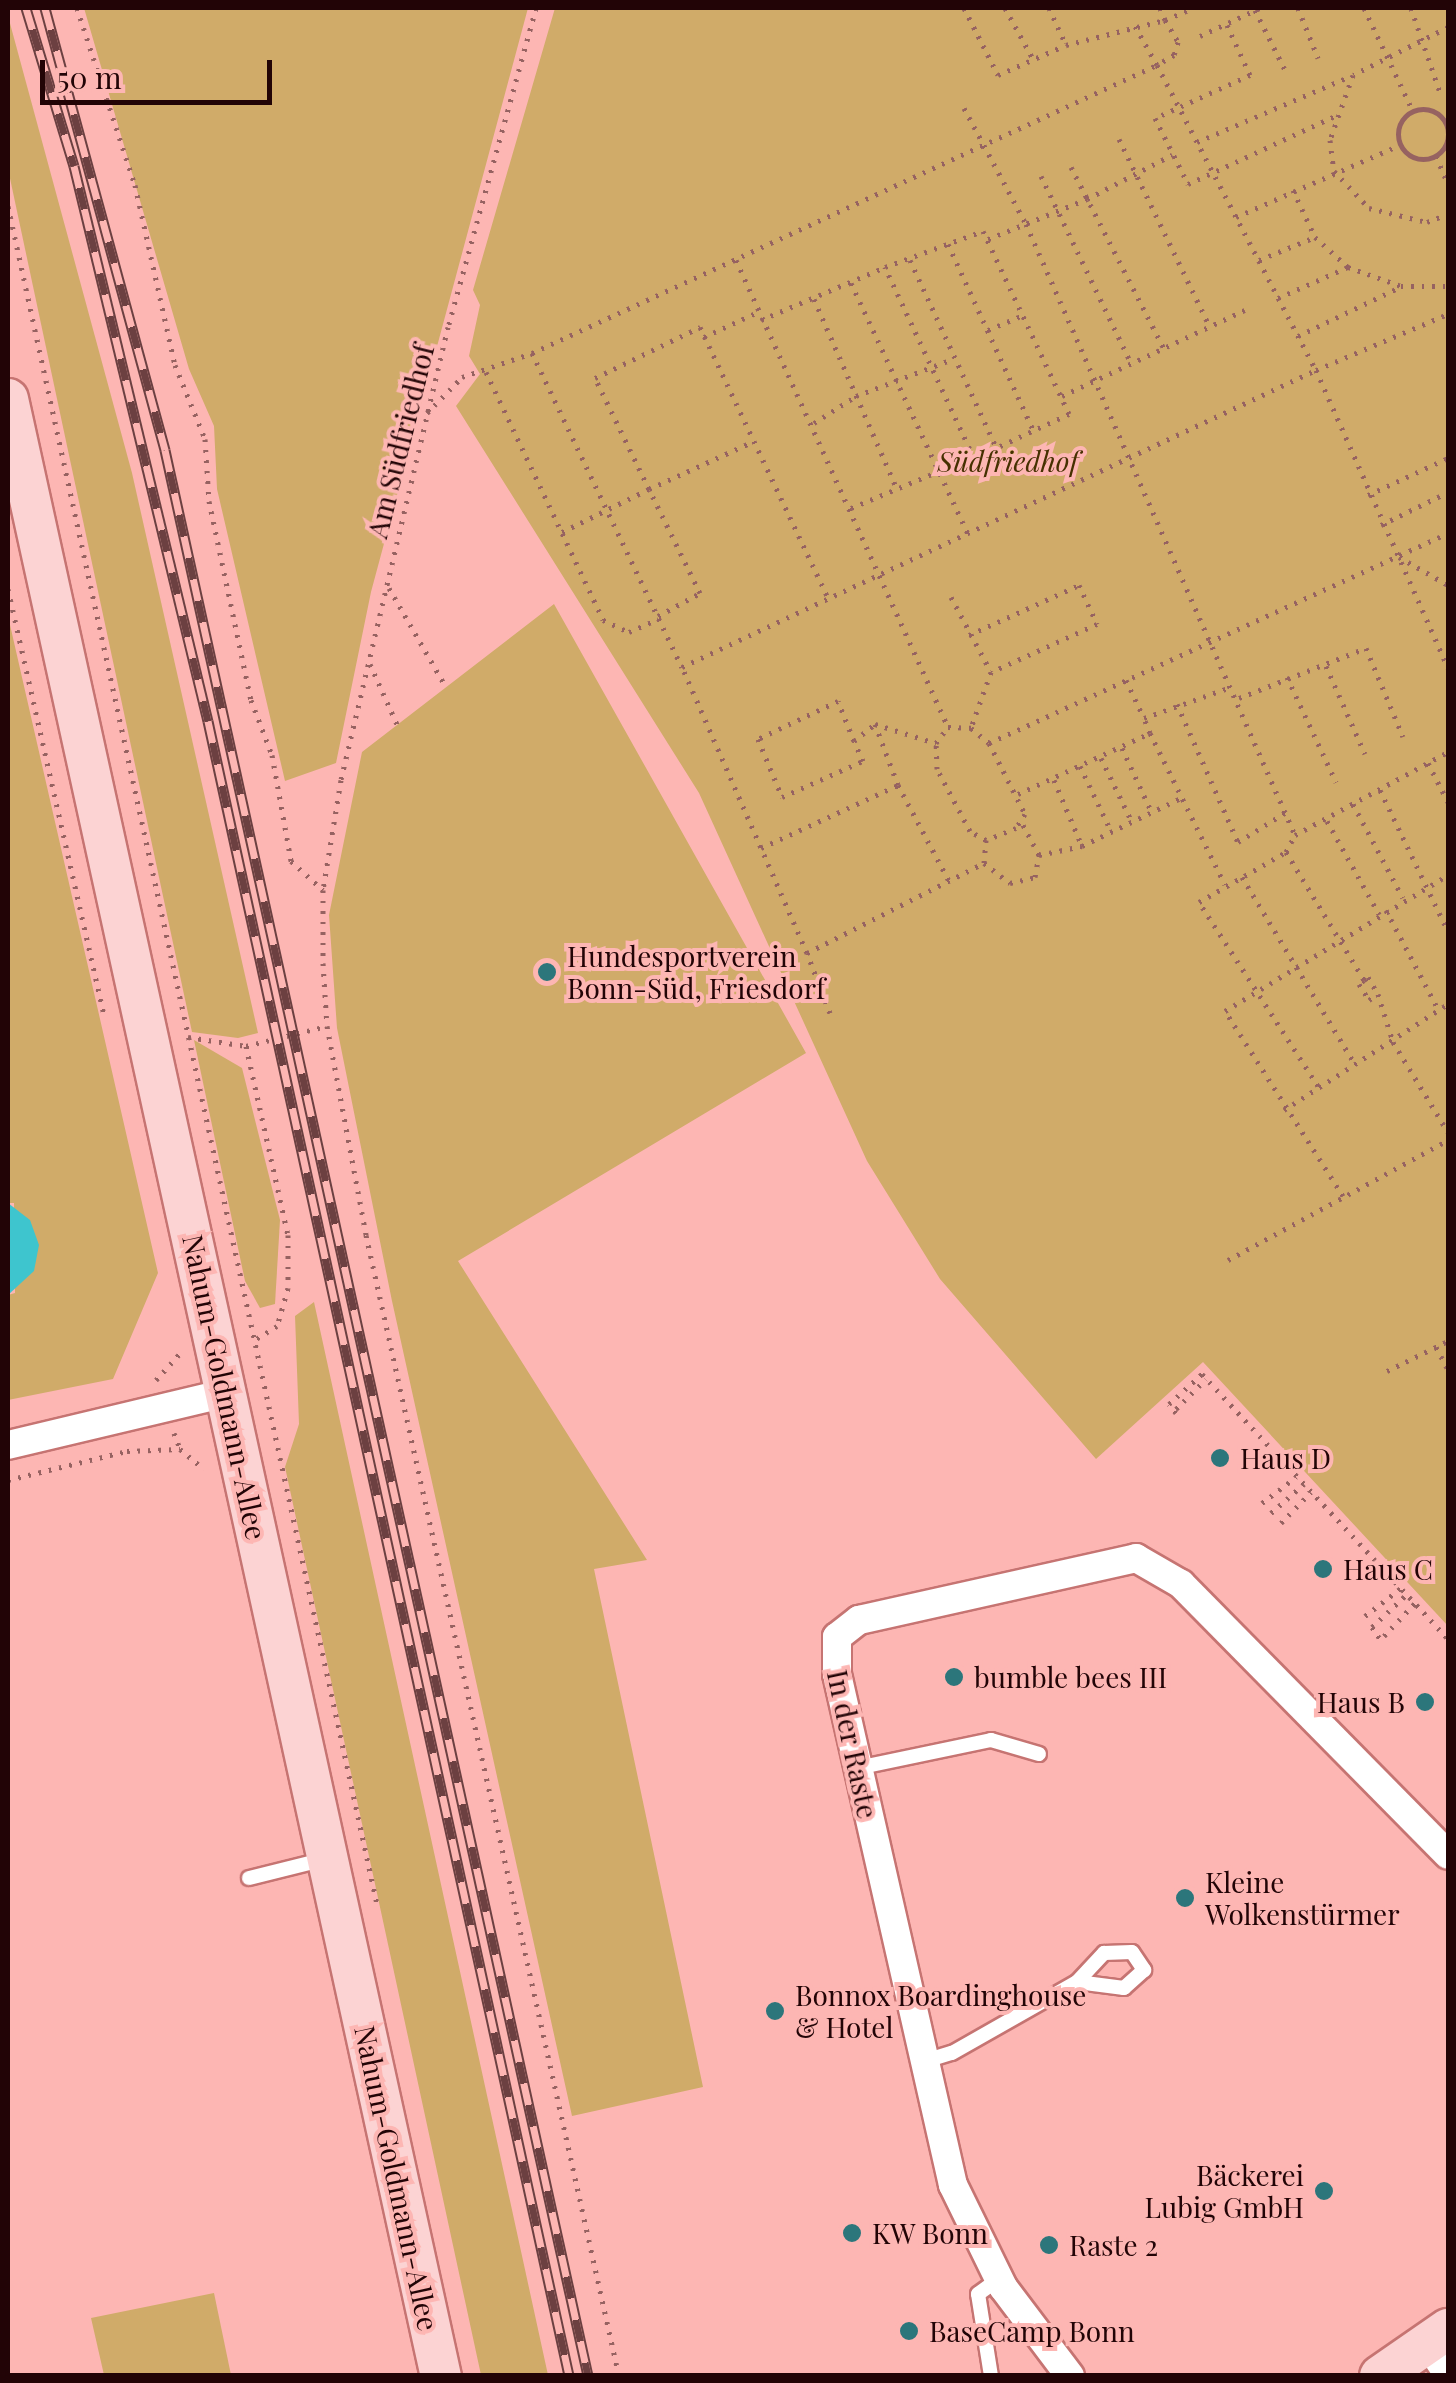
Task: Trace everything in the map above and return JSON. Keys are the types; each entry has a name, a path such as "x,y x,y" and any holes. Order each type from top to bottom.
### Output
{"main road":[{"name":"Nahum-Goldmann-Allee","path":"8,399 15,469 226,1393 441,2376"},
{"path":"1380,2376 1441,2348"}],"street":[{"path":"8,1445 226,1393"},
{"name":"In der Raste","path":"1070,2376 1000,2278 954,2185 833,1652 846,1626 1136,1558 1181,1584 1448,1855"}],"lane":[{"path":"857,1768 991,1740 1039,1754"},
{"path":"248,1878 328,1858"},
{"path":"925,2061 952,2053 1077,1982"},
{"path":"991,2376 978,2294 1000,2278"}],"path":[{"path":"77,8 135,185 176,366 205,439 209,501 251,700 272,754 291,861 323,890"},
{"name":"Am Südfriedhof","path":"536,8 427,413 369,662 323,890 327,1026 366,1234 618,2376"},
{"path":"964,8 998,76 1066,45 1166,20 1193,8"},
{"path":"1005,8 1033,58"},
{"path":"1049,8 1066,45"},
{"path":"427,413 462,376 486,372 532,353 986,149 1157,65 1174,55 1178,42 1160,8"},
{"path":"1200,36 1257,8 1286,72"},
{"path":"1298,8 1318,58"},
{"path":"1364,8 1413,111"},
{"path":"1411,8 1440,90"},
{"path":"1227,24 1250,75 1155,118 1188,184 1334,116"},
{"path":"1135,26 1316,370 1381,525 1448,668"},
{"path":"1197,142 1353,75 1386,54 1448,27"},
{"path":"1353,75 1334,116 1334,171 1369,208 1392,218 1427,222 1448,214"},
{"path":"964,108 1026,224 1239,698 1295,836"},
{"path":"1430,110 1447,121 1448,137 1436,156 1417,159 1400,145 1400,126 1413,111 1430,110"},
{"path":"1119,139 1210,327"},
{"path":"1236,217 1400,145"},
{"path":"988,239 1087,200 1173,154"},
{"path":"1436,156 1448,184"},
{"path":"1071,167 1164,349"},
{"path":"1042,176 1062,210 1132,366"},
{"path":"1293,190 1315,238 1348,267 1401,286 1448,286"},
{"path":"8,206 379,1914"},
{"path":"762,320 885,267 983,231 1068,414 974,458 885,267"},
{"path":"1259,260 1315,238"},
{"path":"948,244 1033,430"},
{"path":"736,260 814,423 948,727"},
{"path":"910,260 996,447"},
{"path":"1278,298 1348,267"},
{"path":"851,283 968,534"},
{"path":"1298,336 1401,286"},
{"path":"814,299 897,488"},
{"path":"1062,396 1245,310"},
{"path":"704,337 758,312"},
{"path":"682,666 1130,462 1316,370 1448,314"},
{"path":"988,330 1024,315"},
{"path":"486,372 610,628 628,632 700,593 595,378 700,327 828,598"},
{"path":"532,353 682,666 830,1013"},
{"path":"814,423 856,396 953,358"},
{"path":"562,532 752,442"},
{"path":"1368,495 1448,458"},
{"path":"850,508 939,471"},
{"path":"1381,525 1448,492"},
{"path":"989,743 1448,533"},
{"path":"1397,556 1448,585"},
{"path":"387,585 446,687"},
{"path":"970,635 1078,586 1097,624 991,672 971,728"},
{"path":"950,596 991,672"},
{"path":"1239,698 1366,648 1403,737"},
{"path":"369,662 397,724"},
{"path":"1326,665 1366,754"},
{"path":"1287,677 1336,782"},
{"path":"1126,680 1225,885"},
{"path":"1144,718 1232,687"},
{"path":"838,701 854,741 863,761 782,797 758,739 838,701"},
{"path":"1178,704 1238,842 1288,812"},
{"path":"874,724 936,743"},
{"path":"854,741 874,724"},
{"path":"874,724 898,785 950,883"},
{"path":"948,727 971,728 989,743 1018,794 1021,821 1039,856 1035,877 1026,884 1010,883 984,864"},
{"path":"948,727 936,743 937,770 970,831 986,840"},
{"path":"1018,794 1150,733"},
{"path":"1122,748 1152,813"},
{"path":"1318,1086 1199,902 1286,852 1295,836 1448,752"},
{"path":"1101,758 1132,822"},
{"path":"1428,763 1448,802"},
{"path":"1080,766 1111,830"},
{"path":"1054,780 1082,846"},
{"path":"761,848 898,785"},
{"path":"1380,790 1448,931"},
{"path":"1039,856 1082,846 1185,796"},
{"path":"1352,804 1403,898"},
{"path":"986,840 1021,821"},
{"path":"1327,821 1378,914"},
{"path":"984,864 986,840"},
{"path":"1286,852 1364,980 1359,984 1370,1000 1374,996 1394,1042 1448,1132"},
{"path":"807,953 984,864"},
{"path":"1242,876 1294,956 1292,965 1355,1064"},
{"path":"1343,1196 1284,1110 1225,1012 1292,965 1403,898 1448,876"},
{"path":"1386,910 1439,1011"},
{"path":"1284,1110 1448,1004"},
{"path":"188,1037 246,1046 327,1026"},
{"path":"246,1046 288,1234 288,1288 278,1326 256,1338"},
{"path":"1228,1260 1448,1140"},
{"path":"1388,1371 1448,1342"},
{"path":"1436,1348 1448,1370"},
{"path":"1177,1412 1168,1404 1202,1374 1448,1639"},
{"path":"8,1480 128,1451 180,1450"},
{"path":"1296,1476 1262,1504 1281,1523 1311,1492"},
{"path":"1271,1513 1304,1484"},
{"path":"1401,1588 1364,1617 1372,1627 1382,1637 1415,1603"},
{"path":"1372,1627 1407,1594"}],"green space":[{"path":"84,8 528,8 371,592 336,763 285,781 217,489 214,426 189,369"},
{"name":"Südfriedhof","path":"555,8 1448,8 1448,1626 1203,1362 1096,1459 940,1279 867,1161 699,793 456,406 480,374 469,356 480,305 473,290"},
{"path":"8,16 132,473 258,1033 238,1038 192,1032 8,169"},
{"name":"Hundesportverein Bonn-Süd, Friesdorf","path":"554,604 806,1053 458,1261 647,1560 594,1569 703,2087 572,2116 392,1301 337,1028 329,915 362,752"},
{"path":"8,616 158,1273 113,1379 8,1400 8,1295 15,1293 14,1203 8,1203"},
{"path":"194,1040 242,1068 280,1220 275,1304 260,1308 245,1281"},
{"path":"314,1302 548,2375 481,2375 285,1467 299,1424 295,1316"},
{"path":"214,2293 231,2375 104,2375 91,2318"}],"water":[{"path":"8,1203 30,1220 39,1245 34,1271 8,1295"}],"railway":[{"path":"26,8 74,166 208,721 569,2376"},
{"path":"45,8 165,450 588,2376"}],"place":[{"name":"Hundesportverein Bonn-Süd, Friesdorf","path":"547,972"},
{"name":"Haus D","path":"1220,1458"},
{"name":"Haus C","path":"1323,1569"},
{"name":"bumble bees III","path":"954,1677"},
{"name":"Haus B","path":"1425,1702"},
{"name":"Kleine Wolkenstürmer","path":"1185,1898"},
{"name":"Bonnox Boardinghouse & Hotel","path":"775,2011"},
{"name":"Bäckerei Lubig GmbH","path":"1324,2191"},
{"name":"KW Bonn","path":"852,2233"},
{"name":"Raste 2","path":"1049,2245"},
{"name":"BaseCamp Bonn","path":"909,2331"}]}
